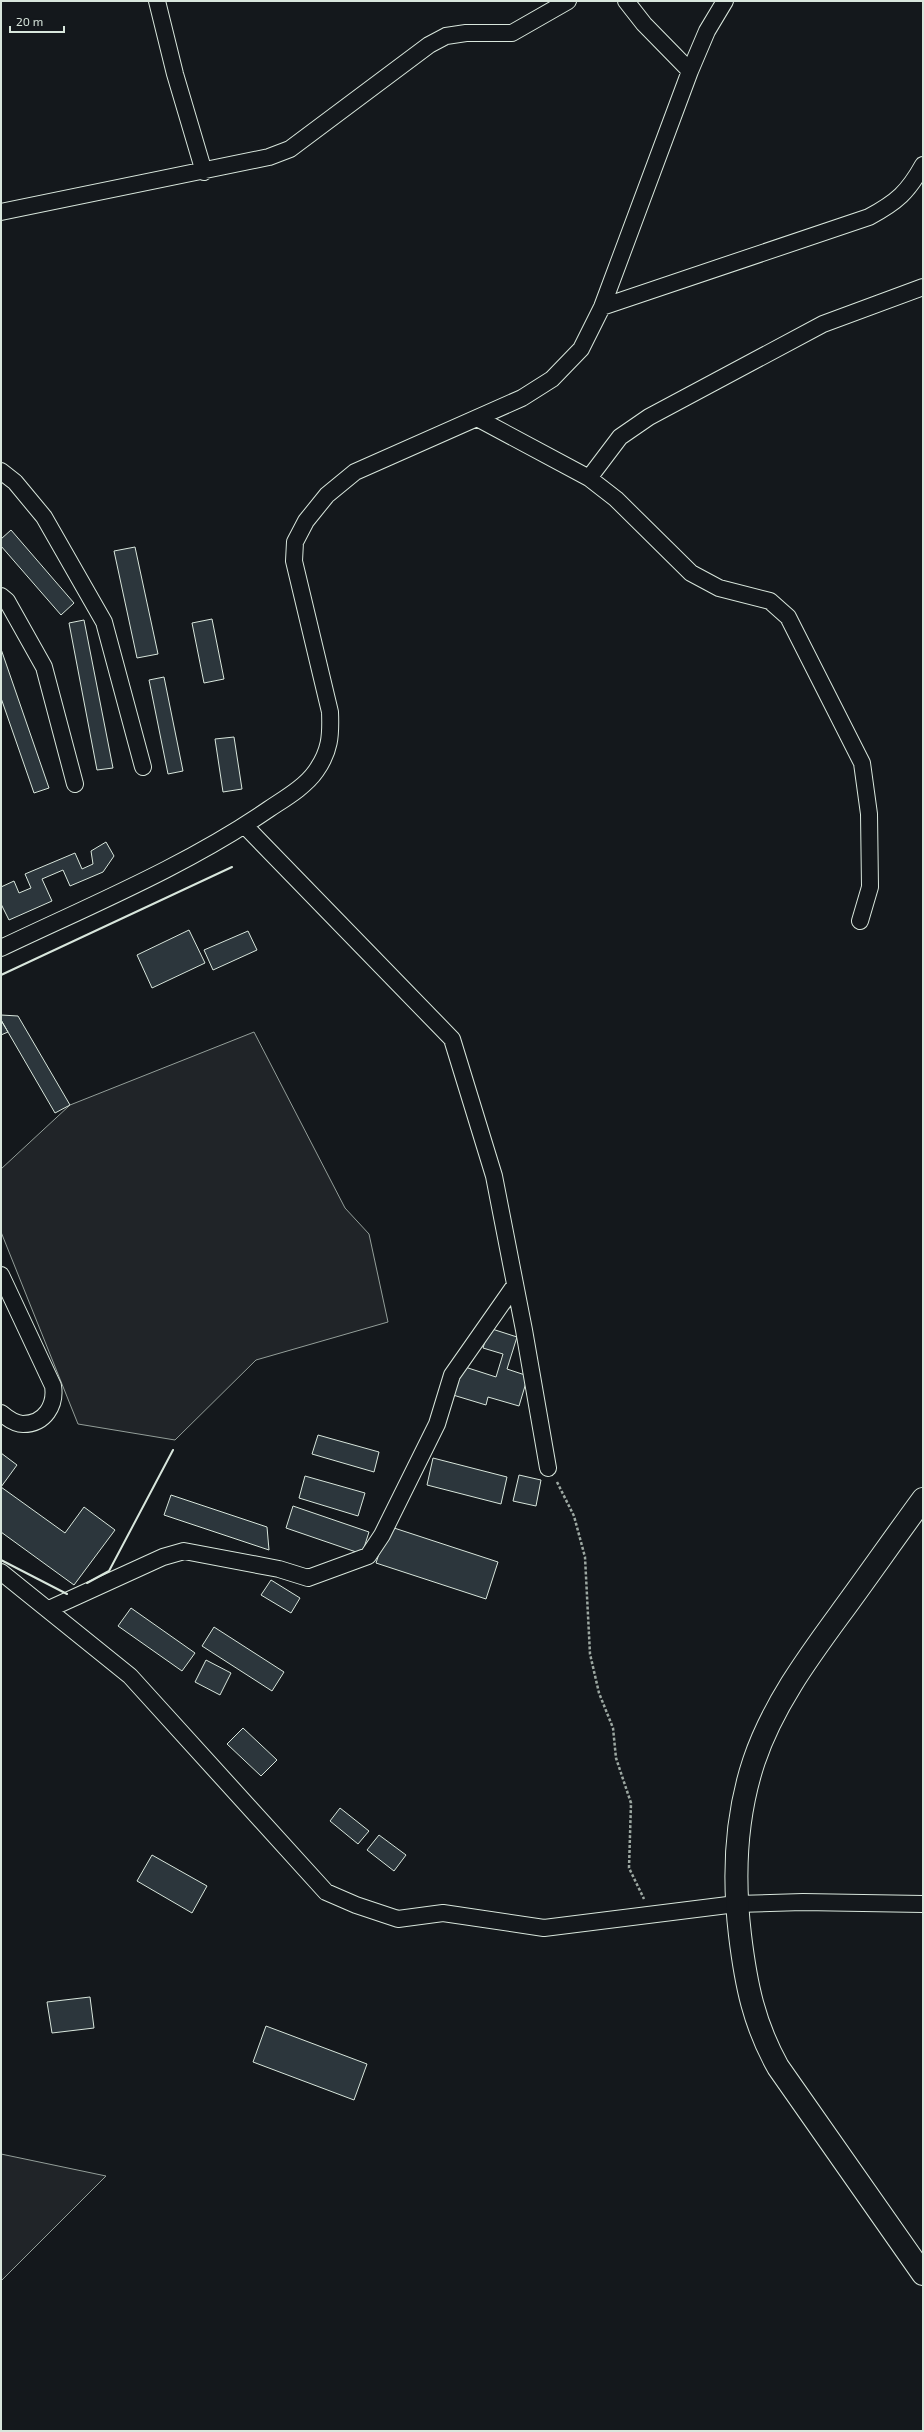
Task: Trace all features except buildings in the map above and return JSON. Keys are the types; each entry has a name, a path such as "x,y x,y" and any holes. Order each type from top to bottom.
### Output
{"main road":[{"path":"923,1499 807,1659 779,1706 754,1760 740,1816 736,1860 736,1904 745,1976 753,2012 763,2041 778,2067 923,2274"}],"street":[{"path":"157,1 175,74 204,172"},
{"path":"1,212 204,172 269,157 290,148 429,45 446,36 512,33 568,1"},
{"path":"626,1 644,24 690,71"},
{"path":"1,948 202,852 245,826 292,794 315,773 324,758 332,737 330,712 294,561 295,542 306,521 327,495 355,472 522,398 552,379 581,349 602,307 690,71 707,31 725,1"},
{"path":"602,307 869,217 893,204 912,186 923,165"},
{"path":"589,478 620,437 649,417 823,324 923,287"},
{"path":"476,418 589,478 616,499 691,573 719,588 770,602 788,617 862,763 869,814 870,887 860,921"},
{"path":"1,471 15,482 44,517 104,622 143,767"},
{"path":"1,596 6,601 44,667 75,784"},
{"path":"245,826 452,1039 494,1176 548,1468"},
{"path":"1,1275 53,1386 55,1398 51,1410 35,1422 22,1424 1,1413"},
{"path":"49,1609 163,1557 184,1551 279,1569 308,1578 368,1556 382,1535 437,1424 452,1375 515,1285"},
{"path":"1,1572 49,1609 130,1676 326,1892 356,1906 398,1919 443,1913 544,1928 652,1916 736,1904 810,1902 923,1904"}],"path":[{"path":"548,1468 574,1516 585,1557 590,1654 599,1693 613,1728 616,1758 631,1803 629,1868 652,1916"}],"shaded area":[{"path":"254,1032 345,1208 369,1234 388,1322 256,1360 175,1440 78,1424 1,1232 1,1169 70,1105"},
{"path":"1,2154 106,2176 1,2281"}],"wall":[{"path":"1,975 232,867"},
{"path":"87,1583 109,1571 173,1450"},
{"path":"1,1560 67,1594"}]}
